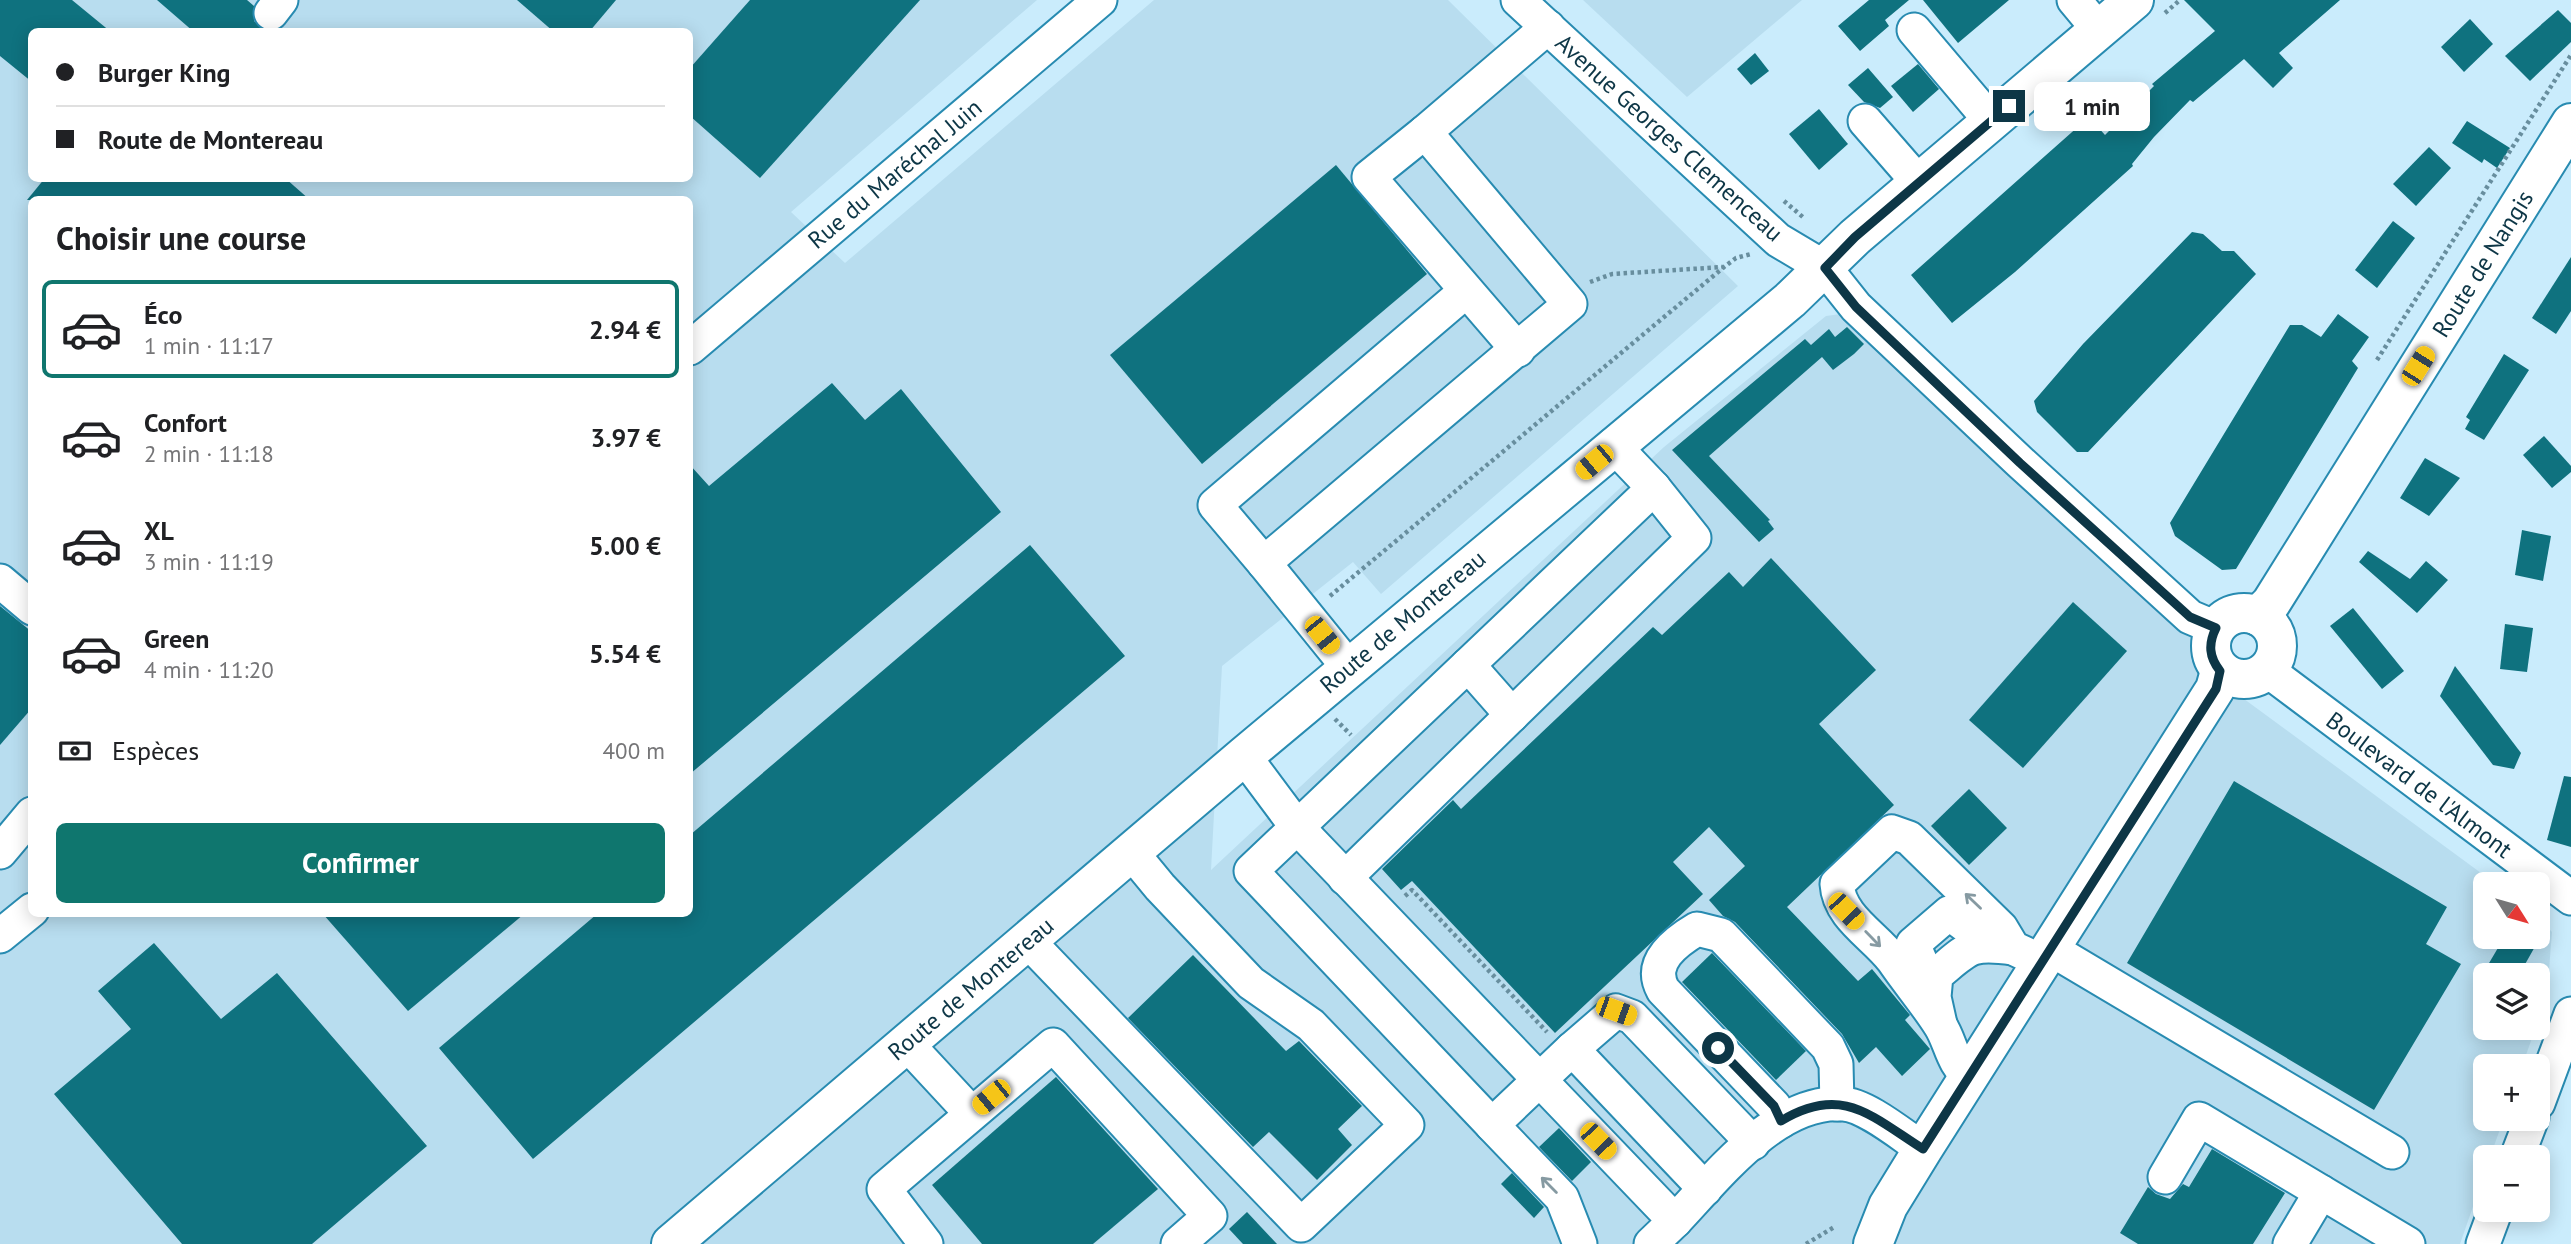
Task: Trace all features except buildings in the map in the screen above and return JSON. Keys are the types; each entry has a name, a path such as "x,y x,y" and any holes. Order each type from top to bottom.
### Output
{"main road":[{"name":"Route de Montereau","path":"671,1244 1244,756 1825,268 1855,237 2134,0"},
{"name":"Route de Nangis","path":"2258,616 2271,603 2571,123"},
{"path":"2236,613 2258,616 2274,631 2277,641 2274,662 2259,676 2239,680 2220,671 2214,664 2210,646 2216,628 2236,613"},
{"path":"1873,1244 1888,1206 1969,1075 2011,946 2216,689 2220,671"},
{"path":"1841,1235 1888,1206"}],"street":[{"name":"Rue du Maréchal Juin","path":"693,345 1100,0"},
{"name":"Avenue Georges Clemenceau","path":"1518,0 1778,240 1825,268"},
{"path":"2074,0 2099,30"},
{"path":"1518,350 1369,177 1548,27"},
{"path":"1914,30 1991,121"},
{"path":"1865,121 1919,183"},
{"path":"1264,563 1570,304 1425,132"},
{"path":"1825,268 1849,300 2020,463 2190,617 2216,628"},
{"path":"1349,668 1215,505 1466,291"},
{"path":"1345,878 1694,538 1654,488 1613,445"},
{"path":"1580,1244 1562,1198 1251,871 1654,488"},
{"path":"0,581 28,605"},
{"path":"1468,665 1513,715"},
{"name":"Boulevard de l'Almont","path":"2267,670 2571,898"},
{"path":"1244,756 1297,827 1675,1221"},
{"path":"0,852 28,819"},
{"path":"1933,996 1846,911 1838,898 1837,884 1892,832 1909,838 2001,928 2011,946"},
{"path":"1028,941 1301,1225 1407,1125 1311,1025 1251,983 1160,887 1132,853"},
{"path":"0,936 28,912"},
{"path":"1969,1075 1959,1068 1913,944 1949,914 2392,1152"},
{"path":"1781,1121 1774,1106 1658,982 1658,969 1662,958 1697,929 1721,935 1828,1047 1836,1063 1837,1104"},
{"path":"1492,1125 1539,1080 1560,1041 1616,1011 1632,1017 1753,1143"},
{"path":"2550,1071 2571,1014"},
{"path":"1560,1041 1705,1189"},
{"path":"907,1044 971,1114"},
{"path":"926,1244 884,1189 1053,1045 1210,1216 1178,1244"},
{"path":"1651,1244 1753,1143 1802,1108 1844,1104 1863,1111 1923,1149"},
{"path":"2165,1177 2199,1119 2408,1244"},
{"path":"2290,1244 2321,1192"},
{"path":"2486,1243 2493,1222"}],"path":[{"path":"2377,360 2571,55"},
{"path":"1307,616 1724,267 1736,258 1752,254"},
{"path":"1560,292 1612,274 1724,267"},
{"path":"1335,719 1371,756"},
{"path":"1401,899 1412,890 1560,1041"},
{"path":"1805,1244 1841,1235"}],"shaded area":[{"path":"0,0 1037,0 791,212 845,263 1154,0 1448,0 1738,286 1381,594 1353,562 1222,666 1211,870 1664,447 1826,316 1848,313 2198,636 2191,660 2480,872 2473,872 2473,949 2550,949 2550,930 2552,932 2550,963 2473,963 2473,1040 2531,1040 2526,1054 2473,1054 2473,1131 2499,1131 2494,1145 2473,1145 2473,1207 2460,1244 0,1244"},
{"path":"1583,0 1802,0 1687,97"}],"route":[{"path":"1718,1048 1774,1106 1781,1121 1802,1108 1844,1104 1863,1111 1923,1149 2081,897 2216,689 2220,671 2214,664 2210,646 2211,636 2216,628 2190,617 2020,463 1849,300 1825,268 1855,237 2009,106"}]}
